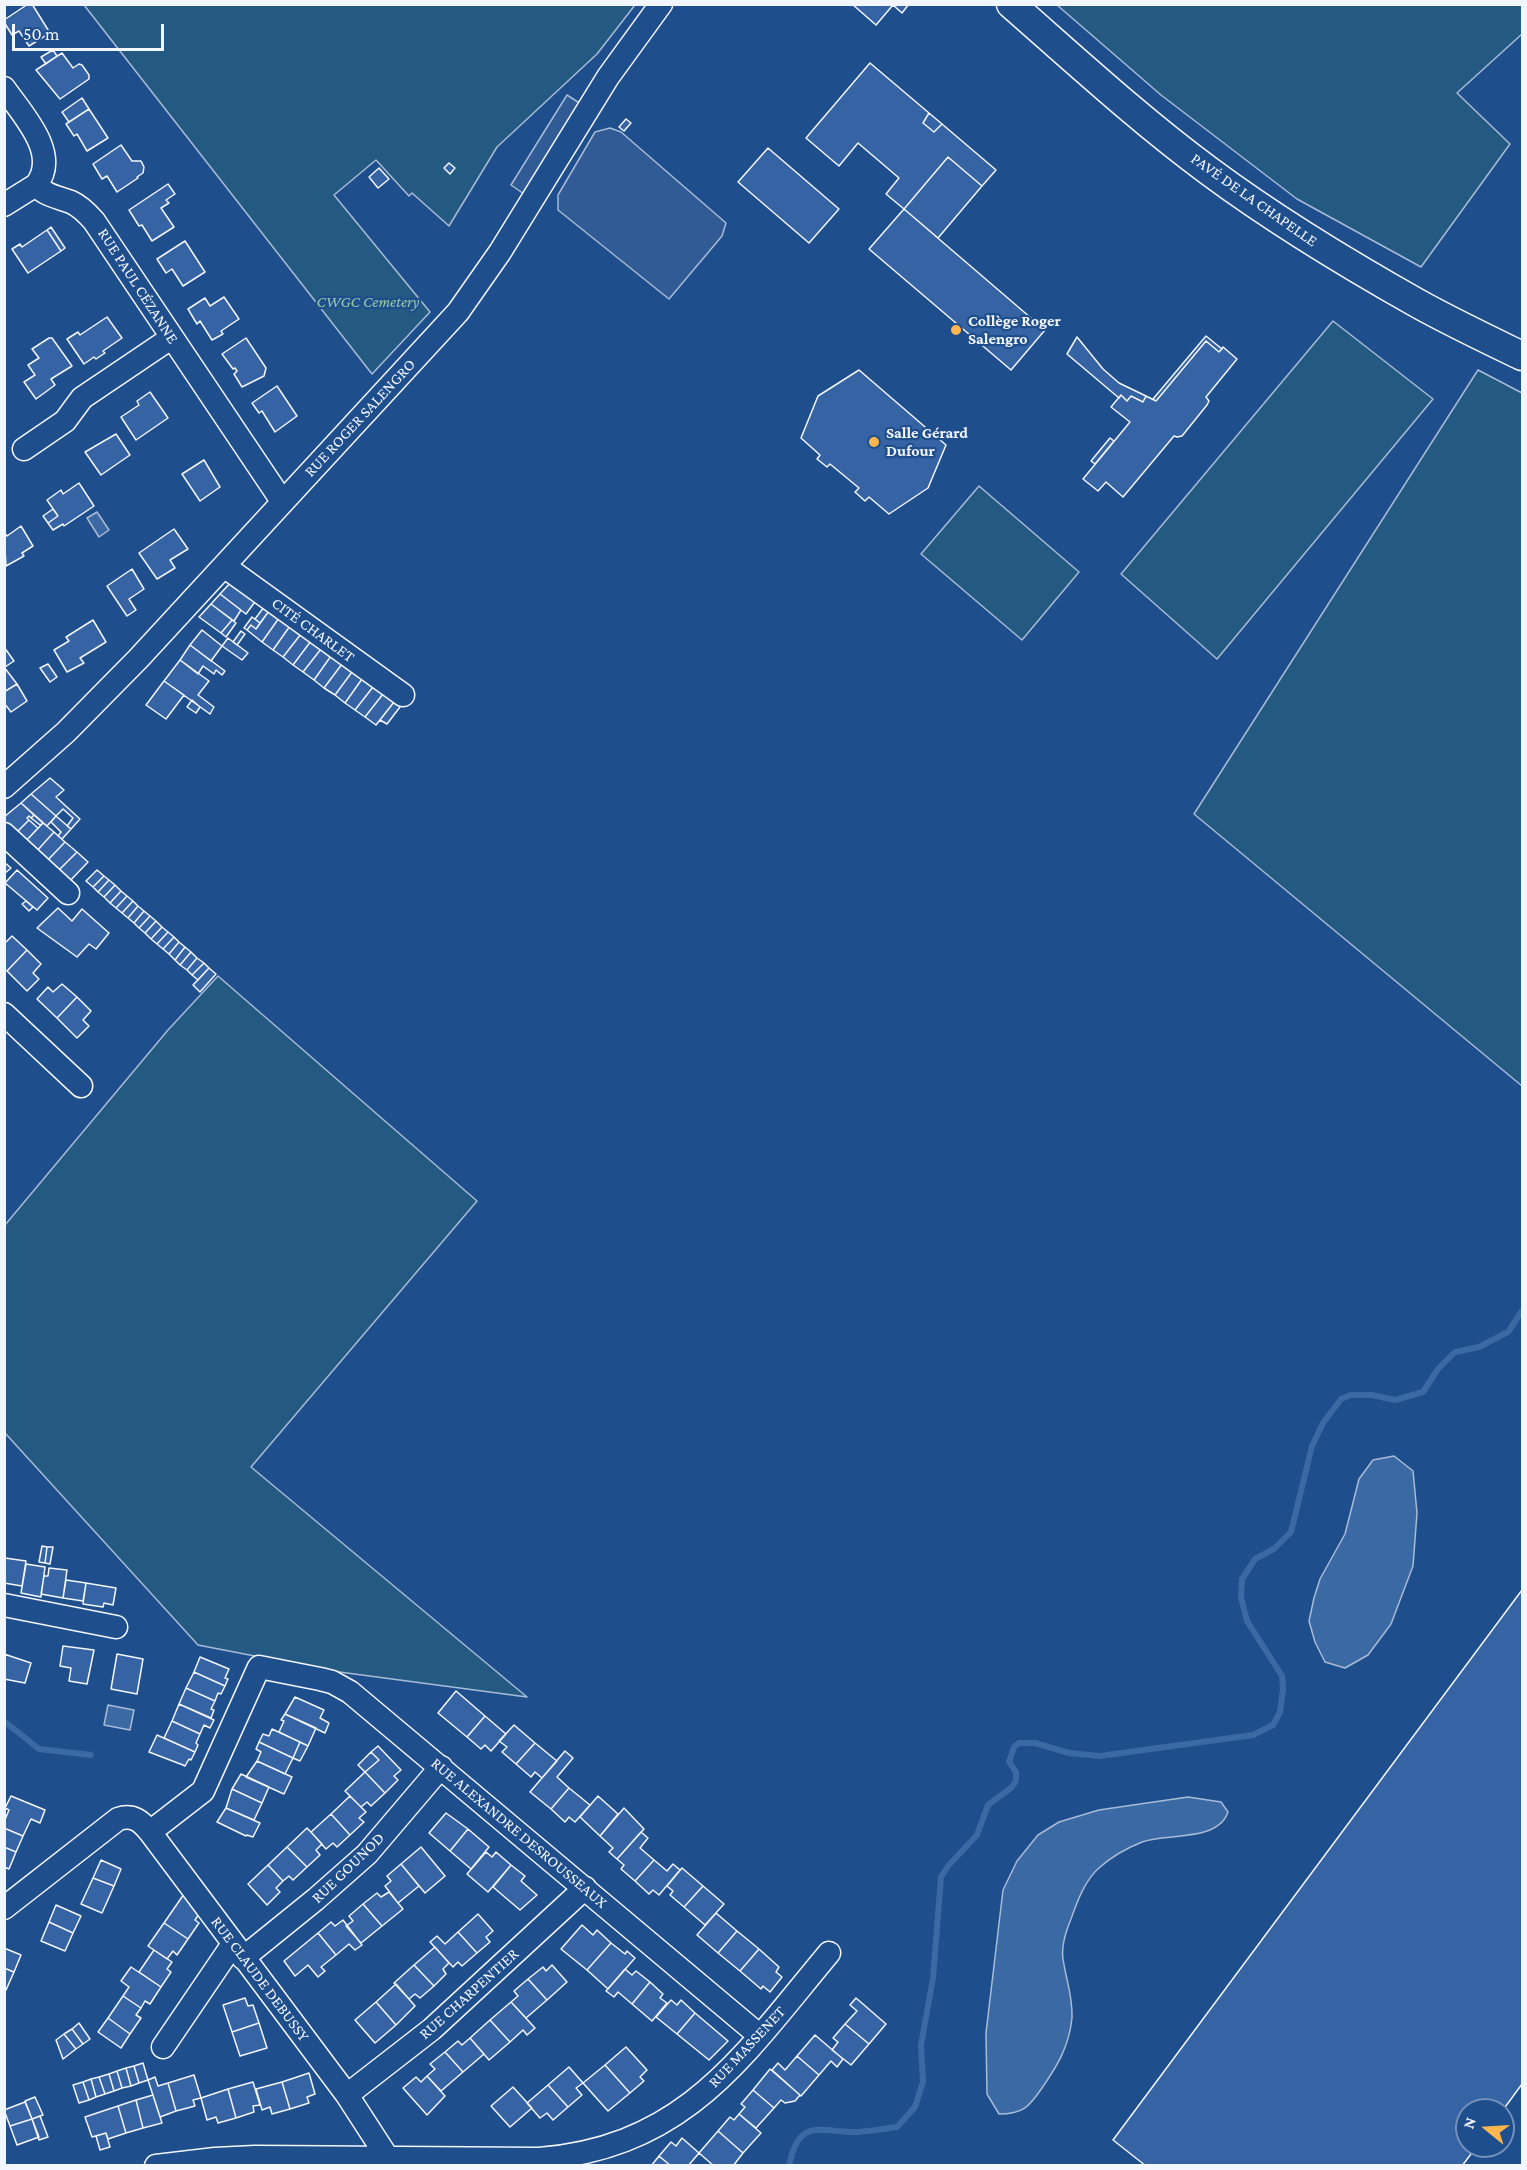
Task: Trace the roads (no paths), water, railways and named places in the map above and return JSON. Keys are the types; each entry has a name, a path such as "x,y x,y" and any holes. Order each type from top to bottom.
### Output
{"main road":[{"name":"PAVÉ DE LA CHAPELLE","path":"1011,4 1129,108 1209,171 1324,248 1418,304 1522,357"}],"street":[{"name":"RUE ROGER SALENGRO","path":"4,788 52,746 96,702 224,566 470,296 608,76 661,4"},
{"path":"4,88 41,143 45,159 43,174 36,185 4,206"},
{"name":"RUE PAUL CÉZANNE","path":"36,185 50,195 80,207 94,220 282,501"},
{"path":"24,449 65,421 82,398 171,338"},
{"name":"CITÉ CHARLET","path":"224,566 403,695"},
{"path":"4,834 68,893"},
{"path":"4,1014 81,1086"},
{"path":"4,1605 116,1627"},
{"name":"RUE ALEXANDRE DESROUSSEAUX","path":"150,1832 202,1791 259,1667 321,1679 341,1686 441,1767 760,2036"},
{"name":"RUE GOUNOD","path":"163,2047 238,1951 316,1899 367,1854 441,1767"},
{"name":"RUE CLAUDE DEBUSSY","path":"4,1908 118,1819 132,1817 138,1820 150,1832 347,2095 391,2162"},
{"name":"RUE CHARPENTIER","path":"347,2095 432,2028 585,1888"},
{"name":"RUE MASSENET","path":"156,2166 255,2157 391,2162 539,2159 578,2154 617,2144 652,2129 698,2099 731,2069 829,1953"}],"waterway":[{"path":"789,2166 793,2150 805,2133 813,2130 858,2132 897,2127 915,2107 923,2082 921,2045 933,1978 941,1877 948,1866 977,1835 988,1805 1011,1788 1016,1781 1016,1772 1009,1762 1014,1747 1019,1743 1035,1743 1069,1753 1100,1756 1253,1735 1273,1725 1280,1712 1282,1676 1247,1621 1241,1597 1242,1579 1255,1559 1274,1549 1291,1532 1312,1446 1323,1423 1341,1399 1351,1395 1372,1395 1395,1400 1423,1392 1438,1369 1455,1352 1479,1347 1508,1332 1522,1311"},
{"path":"4,1721 39,1749 91,1755"}],"place":[{"name":"Collège Roger Salengro","path":"956,330"},
{"name":"Salle Gérard Dufour","path":"874,442"}],"park label":[{"name":"CWGC Cemetery","path":"368,302"}]}
